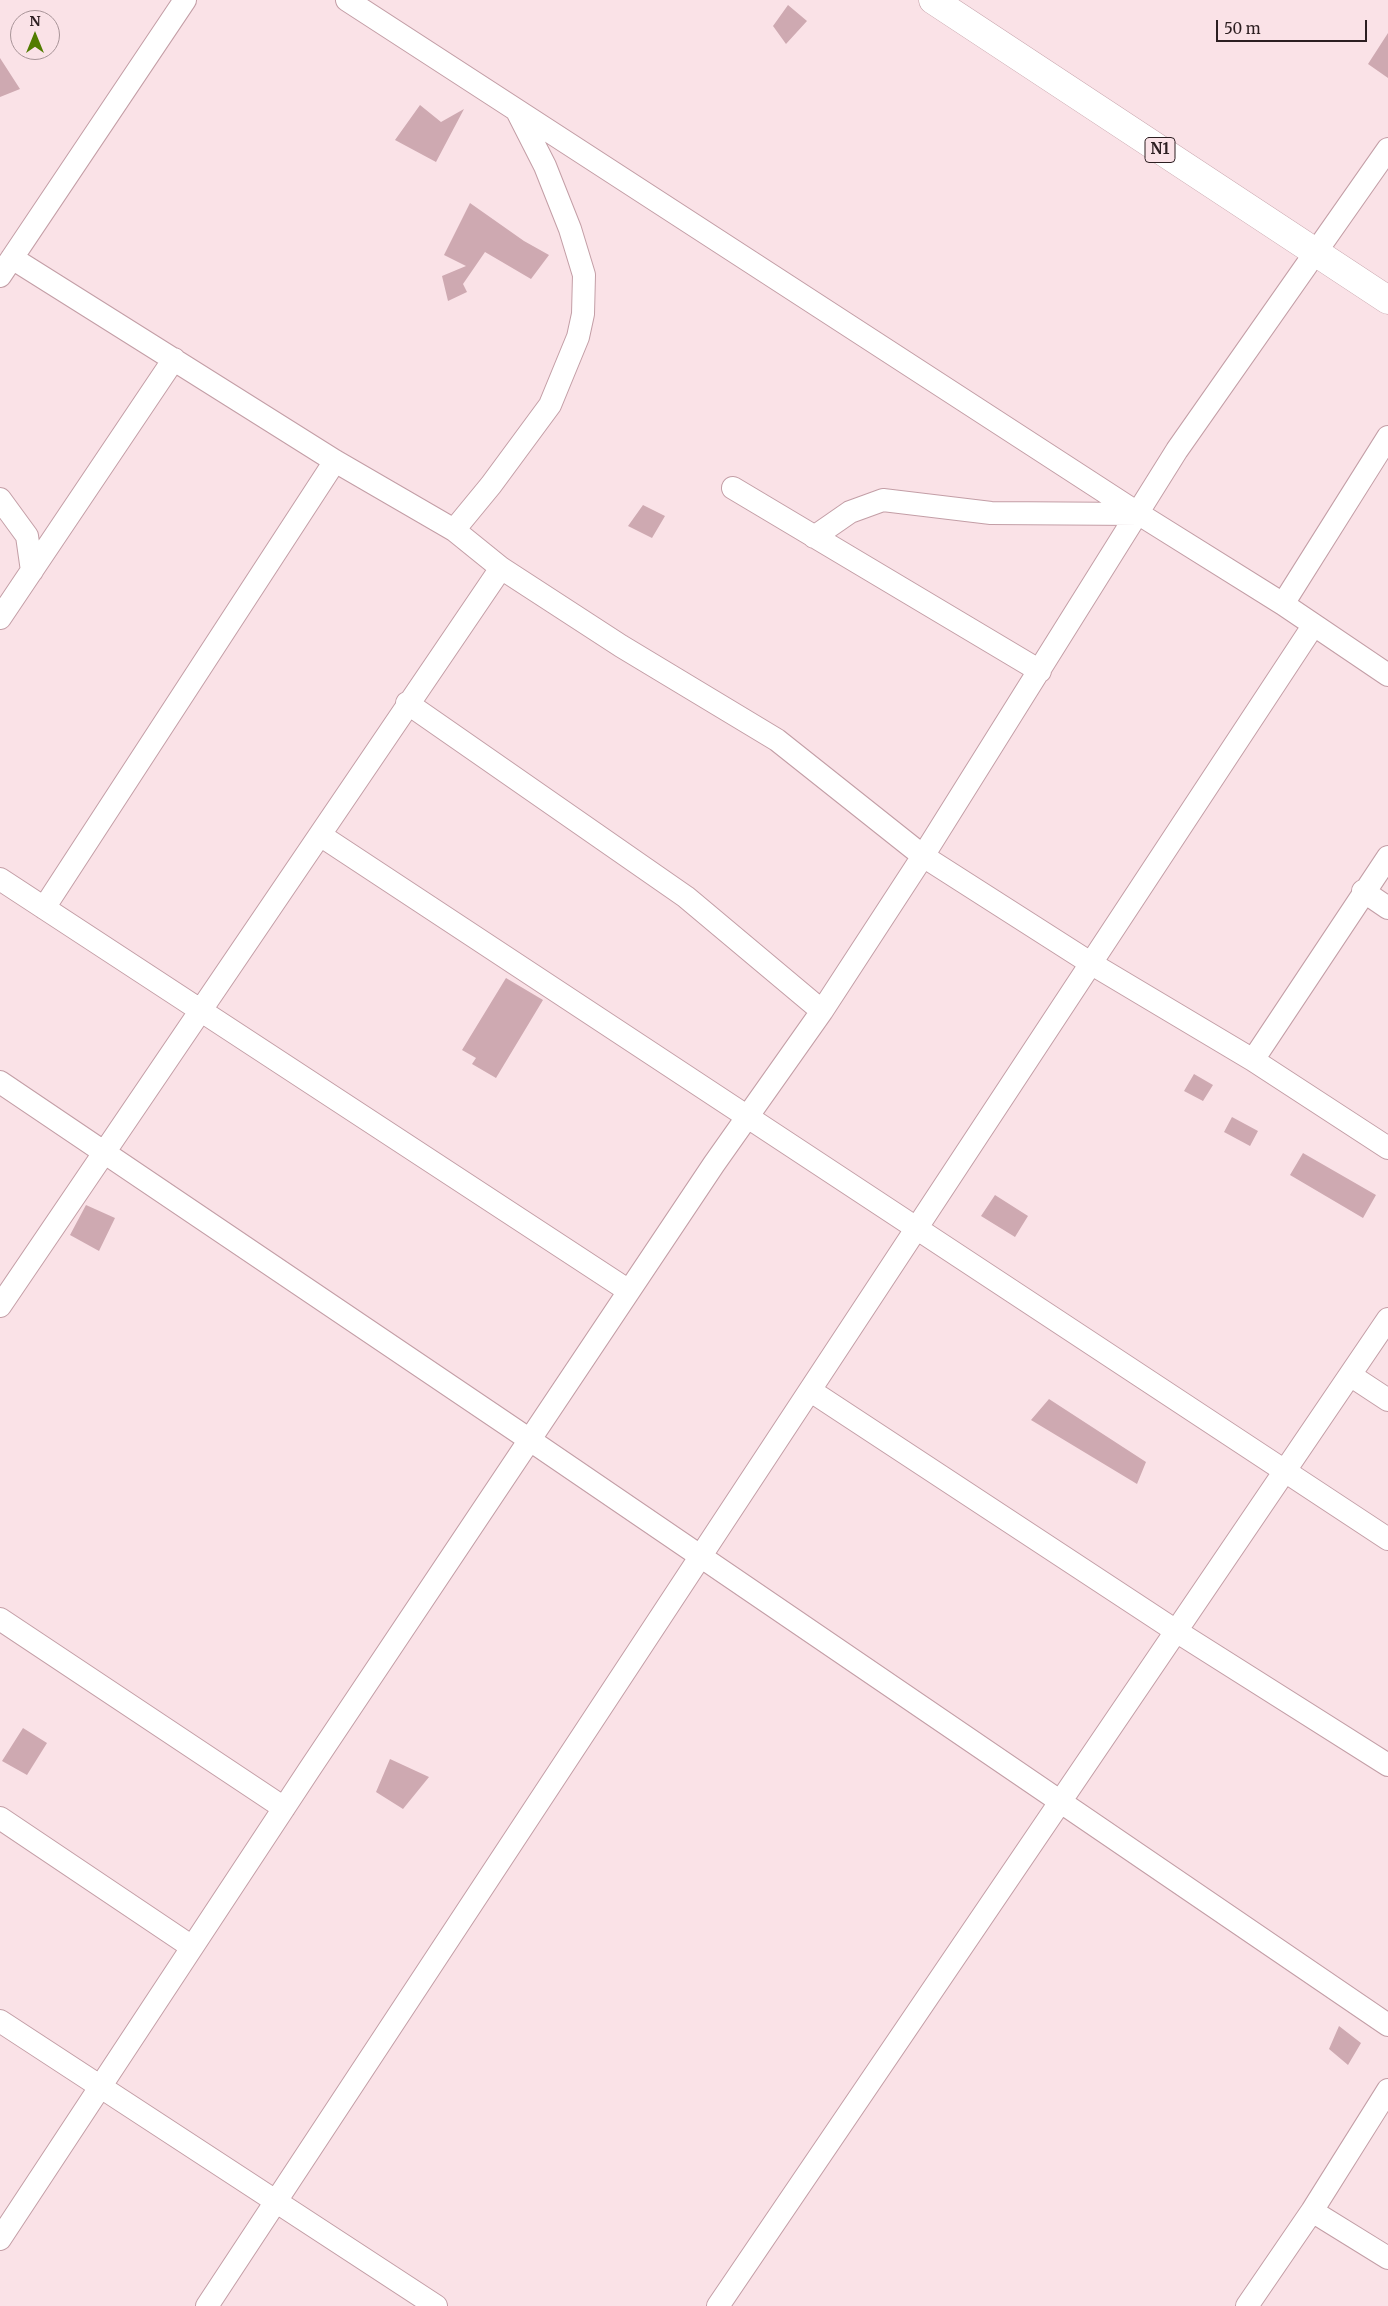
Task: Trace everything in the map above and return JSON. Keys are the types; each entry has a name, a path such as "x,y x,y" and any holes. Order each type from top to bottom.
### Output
{"main road":[{"name":"N1","path":"933,0 1388,300"}],"street":[{"path":"185,0 6,267 174,359 335,460 454,530 501,568 621,646 776,740 922,856 1092,964 1253,1060 1388,1148"},
{"path":"348,0 1139,514 1283,604 1388,675"},
{"path":"454,530 492,485 550,405 578,337 583,314 584,275 570,230 545,166 516,109"},
{"path":"0,2239 284,1808 629,1292 747,1116 822,1012 1040,671 1177,450 1388,149"},
{"path":"0,618 174,359"},
{"path":"1283,604 1388,437"},
{"path":"44,908 335,460"},
{"path":"733,488 1040,671"},
{"path":"0,499 27,536 32,571"},
{"path":"814,537 850,512 883,500 991,512 1139,514"},
{"path":"0,1304 320,835 407,703 501,568"},
{"path":"207,2306 918,1229 1313,626"},
{"path":"407,703 686,897 822,1012"},
{"path":"320,835 1388,1539"},
{"path":"1253,1060 1363,891 1388,857"},
{"path":"0,879 629,1292"},
{"path":"1363,891 1388,908"},
{"path":"0,1082 530,1440 1388,2025"},
{"path":"718,2306 1388,1319"},
{"path":"1350,1375 1388,1400"},
{"path":"811,1391 1176,1631 1388,1765"},
{"path":"0,1619 284,1808"},
{"path":"0,1818 192,1947"},
{"path":"0,2021 436,2306"},
{"path":"1247,2306 1312,2211 1388,2090"},
{"path":"1312,2211 1388,2258"}],"building":[{"path":"788,5 807,21 786,44 773,26"},
{"path":"1388,33 1388,78 1368,64"},
{"path":"0,58 20,89 0,97"},
{"path":"420,105 441,122 464,109 436,162 395,140"},
{"path":"470,203 524,241 549,255 531,279 485,252 463,284 467,292 448,301 442,276 466,266 444,255"},
{"path":"643,505 665,516 652,538 628,526"},
{"path":"506,978 543,1000 496,1078 472,1064 476,1058 462,1050"},
{"path":"1194,1074 1213,1085 1203,1101 1184,1091"},
{"path":"1232,1117 1258,1131 1250,1146 1224,1132"},
{"path":"1303,1153 1376,1195 1363,1218 1290,1175"},
{"path":"995,1195 1028,1216 1015,1237 981,1216"},
{"path":"86,1205 115,1218 99,1251 70,1235"},
{"path":"1049,1399 1146,1462 1137,1484 1031,1420"},
{"path":"23,1728 47,1743 27,1775 2,1761"},
{"path":"390,1759 429,1777 403,1809 376,1792"},
{"path":"1339,2026 1361,2043 1348,2065 1329,2049"}]}
